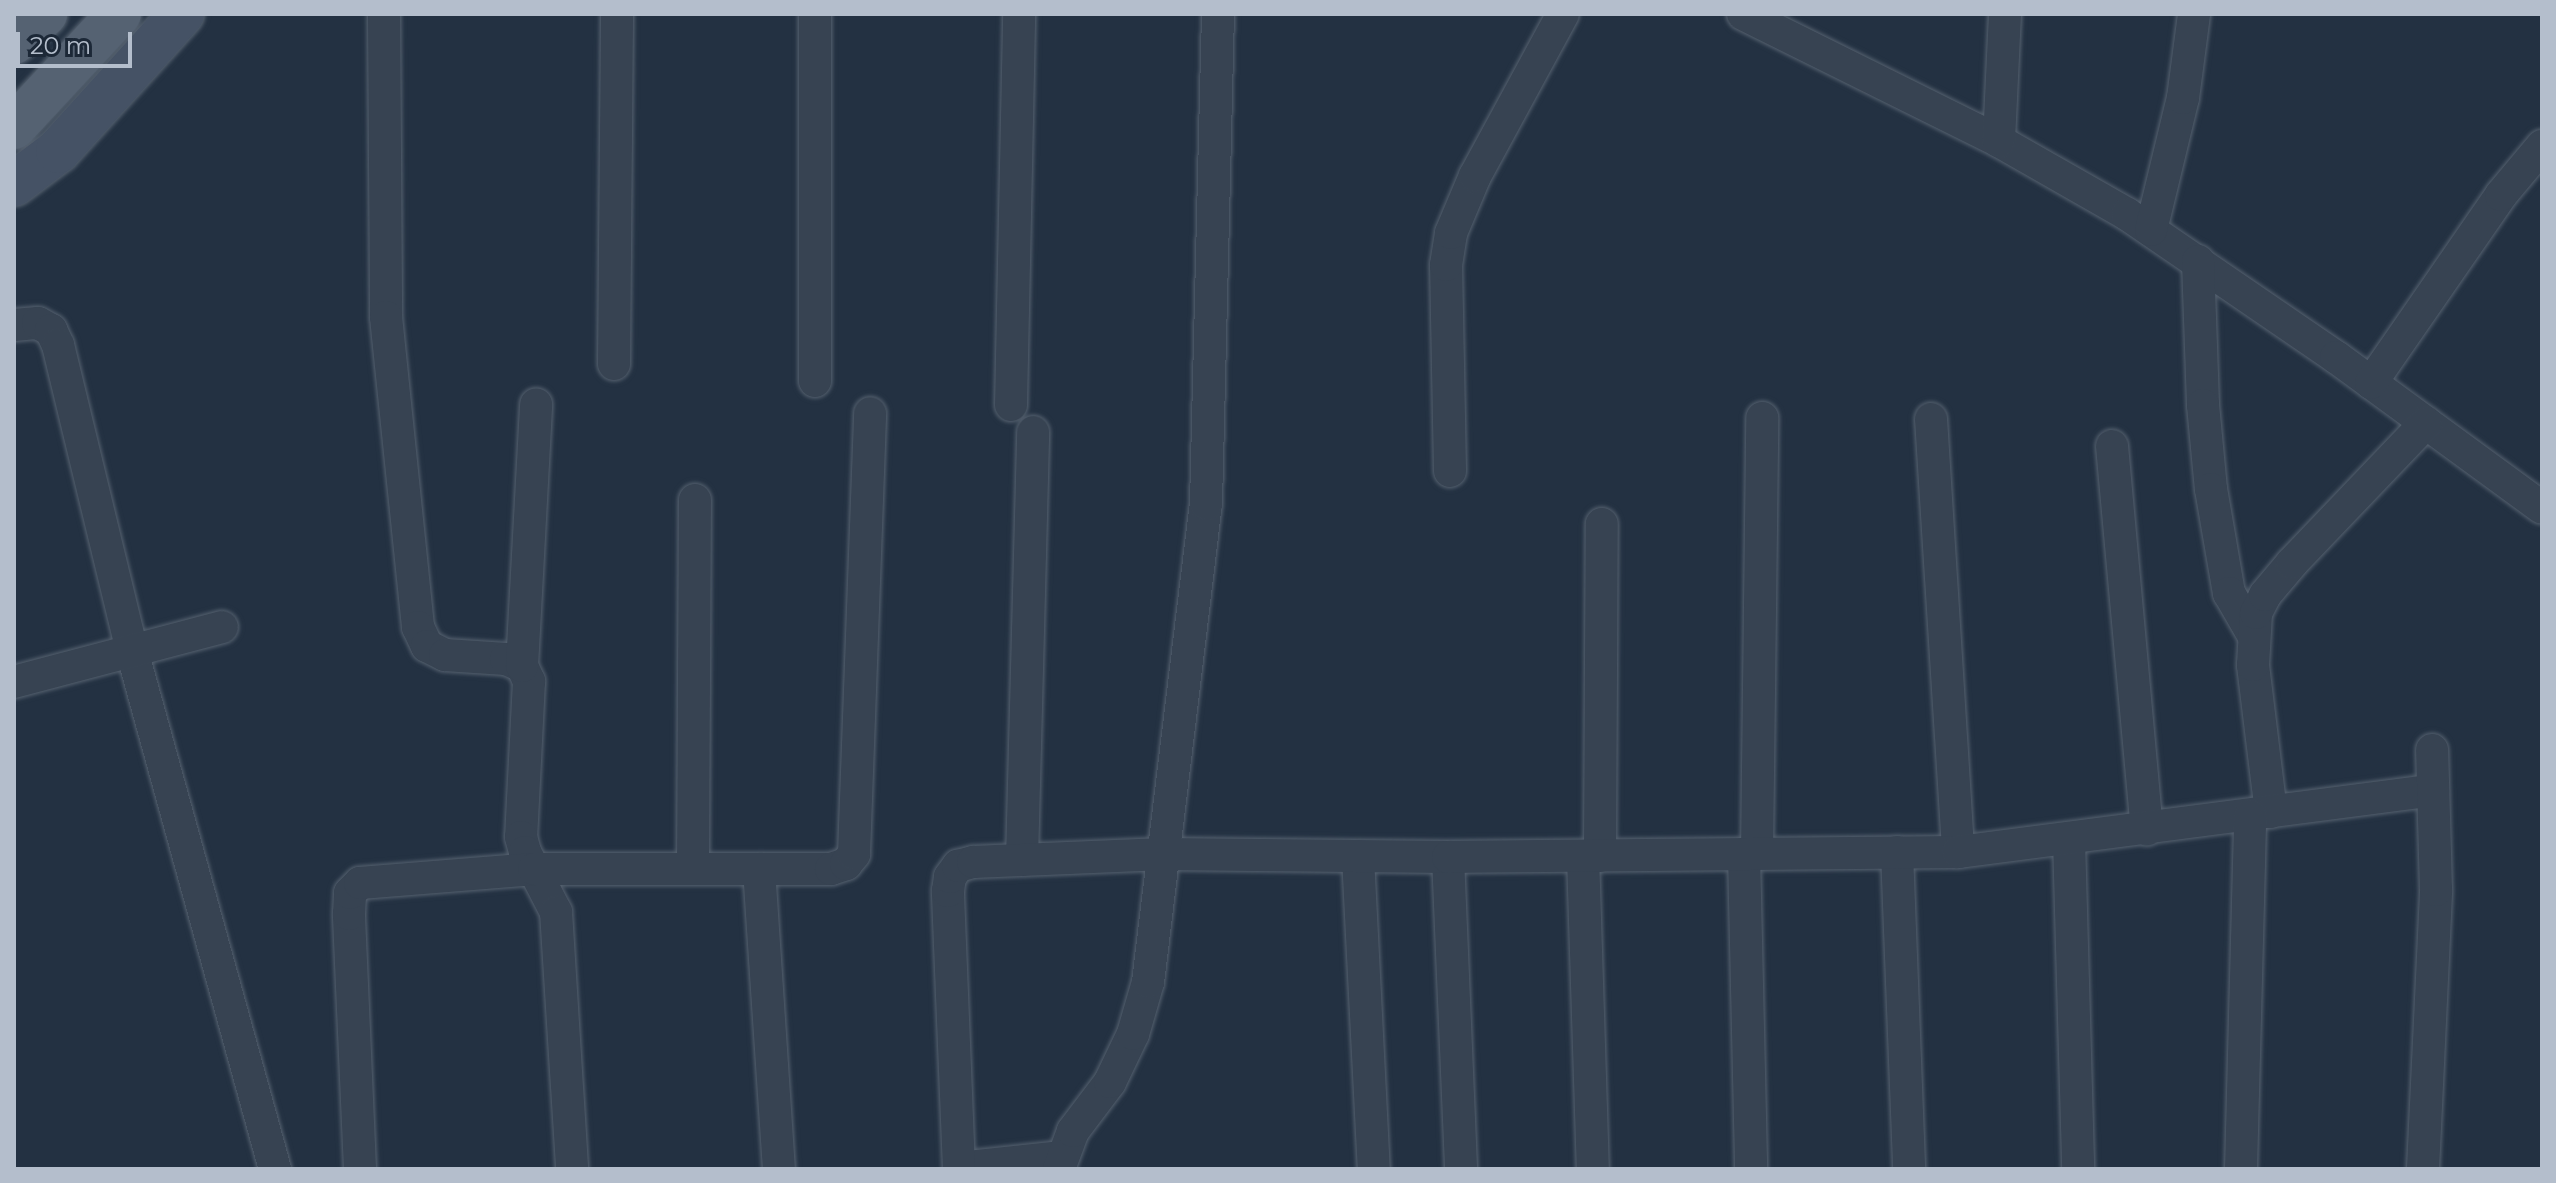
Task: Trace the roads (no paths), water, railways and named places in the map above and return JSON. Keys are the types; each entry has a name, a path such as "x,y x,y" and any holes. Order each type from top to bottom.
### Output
{"main road":[{"path":"14,42 45,14"},
{"path":"14,127 119,14"},
{"path":"14,184 58,151 182,14"}],"street":[{"path":"384,14 386,317 418,627 427,646 445,655 506,659 522,666"},
{"path":"614,364 617,14"},
{"path":"815,14 815,381"},
{"path":"1011,405 1019,14"},
{"path":"1218,14 1206,504 1164,854 1142,1008 1110,1082 1073,1131 1060,1163 959,1168 950,877 958,866 973,862 1164,854 1448,857 1958,852 2433,790"},
{"path":"1450,471 1446,265 1451,233 1475,176 1563,14"},
{"path":"1743,14 1999,141 2151,230 2371,383 2542,508"},
{"path":"1999,141 2005,14"},
{"path":"2151,230 2183,98 2194,14"},
{"path":"2371,383 2501,195 2542,146"},
{"path":"2198,261 2203,405 2213,503 2229,593 2252,633"},
{"path":"14,325 38,323 51,330 58,345 132,651 275,1169"},
{"path":"536,404 522,666 529,681 521,837 556,912 572,1169"},
{"path":"360,1169 350,893 360,883 379,879 534,869 831,869 846,864 854,854 870,413"},
{"path":"1751,1169 1751,854 1762,418"},
{"path":"1931,419 1958,852"},
{"path":"2241,1169 2260,813 2252,633 2265,595 2426,423"},
{"path":"1022,860 1033,432"},
{"path":"2112,446 2147,829"},
{"path":"693,869 695,500"},
{"path":"1593,1169 1591,856 1602,524"},
{"path":"14,682 222,627"},
{"path":"2423,1169 2436,890 2432,750"},
{"path":"2069,839 2078,1169"},
{"path":"1897,852 1909,1169"},
{"path":"1358,857 1374,1169"},
{"path":"1448,857 1461,1169"},
{"path":"759,869 779,1169"}]}
